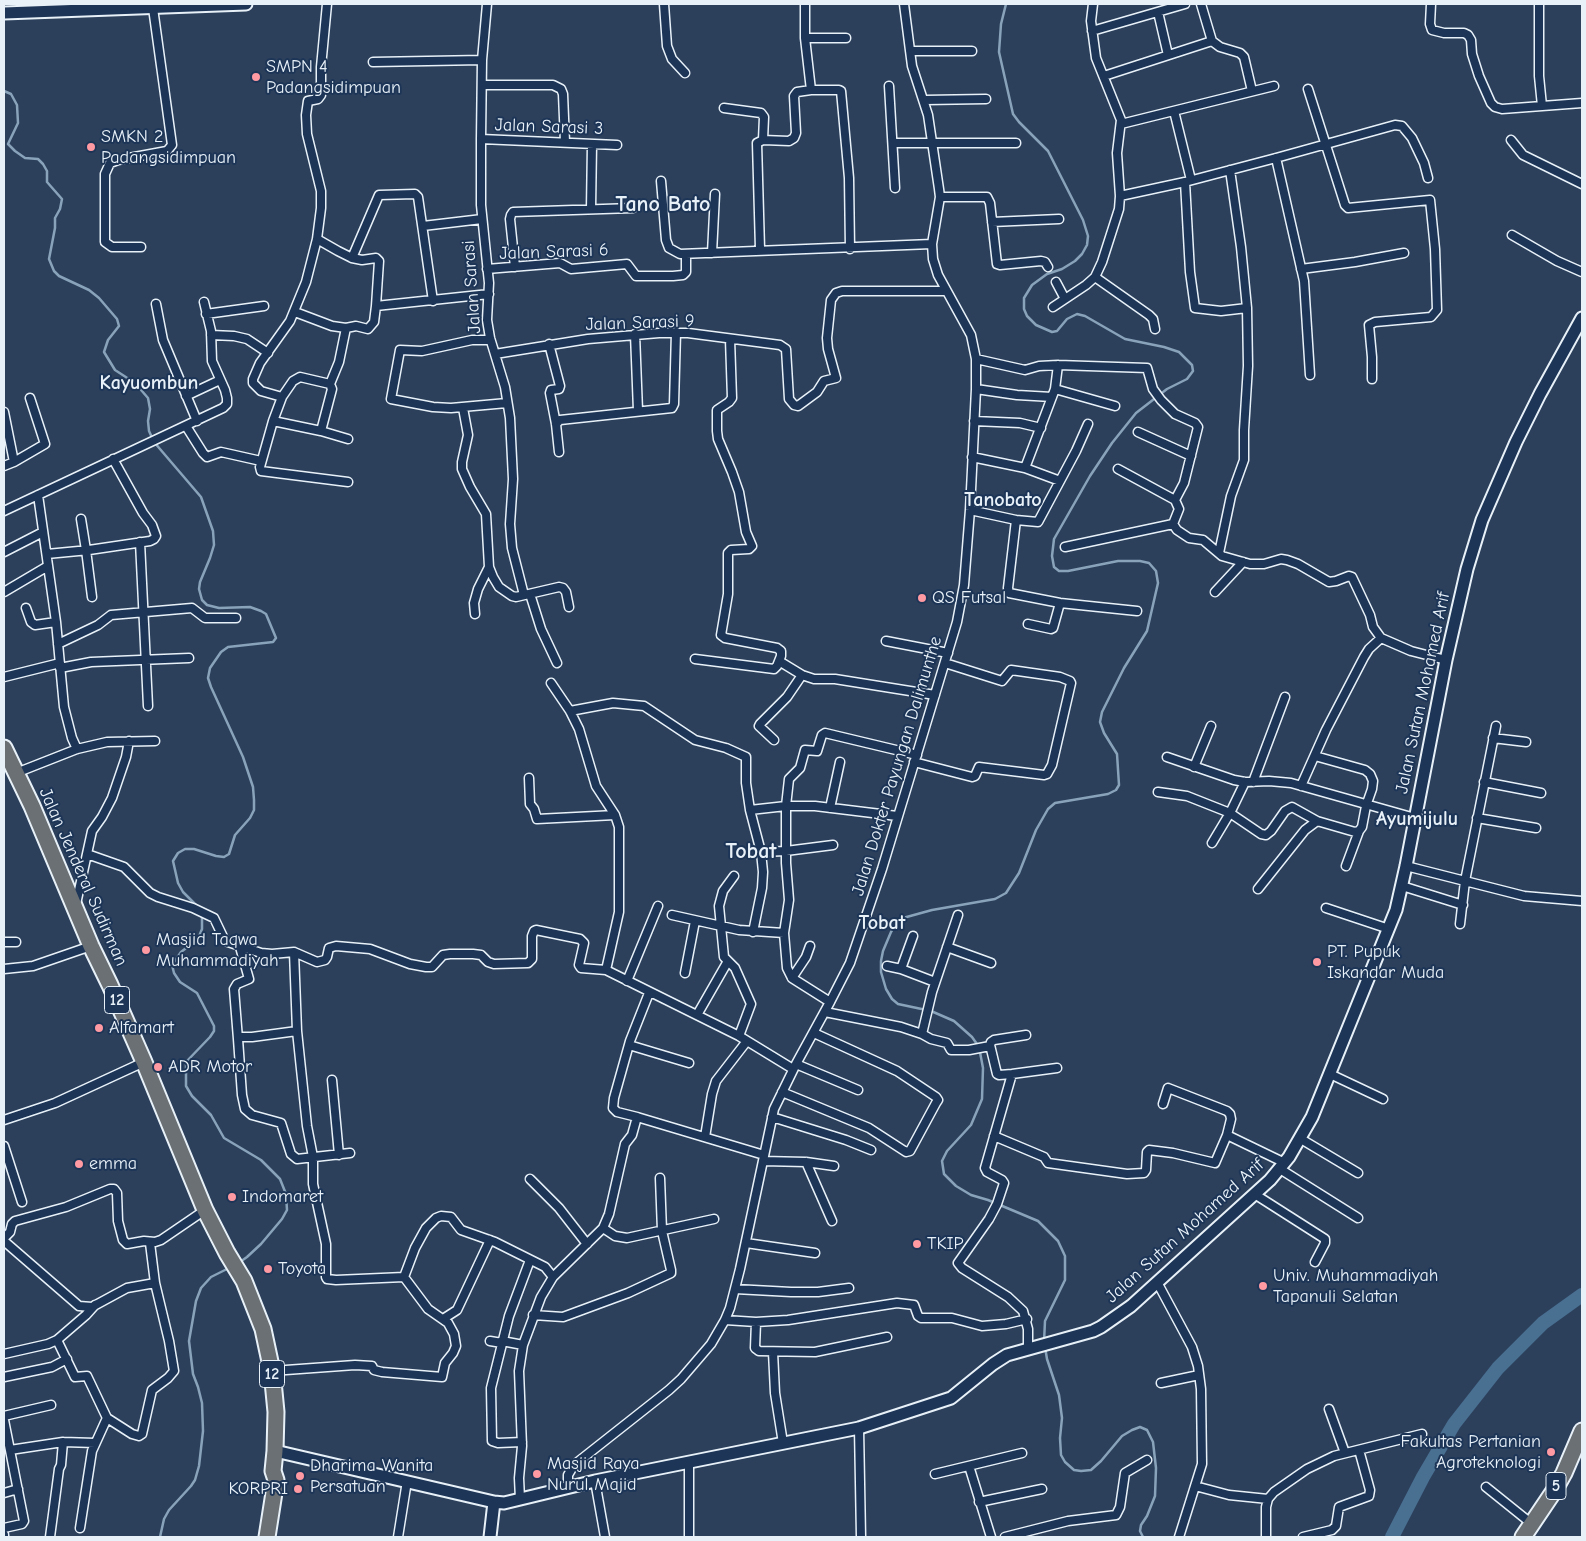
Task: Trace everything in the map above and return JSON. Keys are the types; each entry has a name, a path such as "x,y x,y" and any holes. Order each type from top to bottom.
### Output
{"highway":[{"name":"Jalan Jenderal Sudirman","path":"4,748 11,769 75,906 91,946 144,1062 204,1210 244,1281 263,1329 272,1371 276,1412 273,1471 269,1478 259,1537"},
{"name":"5","path":"1523,1537 1564,1473 1582,1431"},
{"name":"Jalan Jenderal Sudirman","path":"267,1537 276,1480 273,1471"}],"street":[{"path":"4,13 92,7 153,8 246,4"},
{"path":"282,397 261,391 254,383 255,372 295,312 306,282 317,239 321,191 308,134 306,115 308,101 318,99 321,95 321,66 327,4"},
{"name":"Jalan Sarasi","path":"487,4 482,60 481,139 482,219 488,294 487,320 490,340 503,382 510,418 513,478 510,514 512,548 527,594 557,663"},
{"path":"664,4 667,46 672,59 685,73"},
{"path":"805,4 805,38 812,90"},
{"name":"Jalan Dokter Payungan Dalimunthe","path":"568,1488 568,1475 574,1465 670,1390 711,1344 725,1320 746,1243 772,1117 782,1092 825,1012 853,954 882,869 948,653 964,585 970,510 976,359 971,335 946,291 935,268 933,259 932,244 940,197 924,100 914,73 904,4"},
{"path":"1053,307 1095,277 1111,239 1118,214 1120,196 1117,153 1121,124 1119,111 1096,58 1092,31 1093,4"},
{"path":"1092,31 1185,4"},
{"path":"1201,4 1212,42 1220,47 1242,54 1252,92"},
{"path":"1431,4 1430,24 1432,30 1468,35 1471,40 1472,54 1479,76 1495,108 1582,103"},
{"path":"1539,4 1539,76 1542,106"},
{"path":"141,247 112,246 105,242 105,174 110,163 167,151 172,145 153,8"},
{"path":"1158,12 1168,55"},
{"path":"805,38 846,38"},
{"path":"1104,76 1212,42"},
{"path":"910,51 972,51"},
{"path":"373,62 482,60"},
{"path":"482,85 553,85 561,89 564,94 565,142"},
{"path":"889,86 895,188"},
{"path":"1121,124 1274,86"},
{"path":"760,250 757,143 763,140 790,141 794,138 796,133 794,96 797,92 812,90 841,91 849,178 850,249"},
{"path":"1308,90 1345,205 1348,208 1430,200 1435,249 1437,310 1431,317 1375,322 1369,325 1372,379"},
{"path":"924,100 986,99"},
{"path":"724,108 759,112 762,114 764,117 763,140"},
{"path":"1174,111 1188,181 1190,272 1194,308 1221,311 1247,308"},
{"path":"1120,196 1188,181 1399,125 1412,138 1419,151 1428,178"},
{"name":"Jalan Sarasi 3","path":"481,139 617,145"},
{"path":"1511,140 1523,155 1582,184"},
{"path":"893,142 1016,143"},
{"path":"591,209 592,144"},
{"path":"1276,158 1301,269 1306,305 1310,375"},
{"path":"1219,554 1230,496 1244,460 1248,366 1247,308 1241,247 1230,170"},
{"path":"661,181 666,240 672,250 677,253 850,249 932,244"},
{"path":"352,258 379,195 417,194 433,300"},
{"path":"712,253 715,194"},
{"path":"940,197 989,198 996,263 998,265 1042,261 1048,267"},
{"path":"515,267 510,220 512,213 633,208"},
{"path":"422,226 482,219"},
{"path":"992,222 1059,219"},
{"path":"1512,236 1516,236 1582,272"},
{"path":"295,312 332,326 346,328 356,326 370,328 374,322 379,261 376,258 362,260 352,258 317,239"},
{"path":"1301,269 1404,253"},
{"name":"Jalan Sarasi 6","path":"487,269 560,263 571,269 627,264 636,276 673,276 683,275 686,272 686,254"},
{"path":"1095,277 1149,315 1153,319 1155,329"},
{"path":"1056,282 1065,299"},
{"name":"Jalan Sarasi 9","path":"495,354 549,344 635,334 676,332 780,345 786,350 789,399 794,405 798,406 818,392 824,381 836,378 827,338 831,300 836,293 842,291 946,291"},
{"path":"376,306 488,294"},
{"path":"4,511 223,408 226,404 225,390 212,361 211,336 204,302"},
{"path":"156,304 163,340 197,421"},
{"path":"206,314 264,306"},
{"name":"Jalan Sutan Mohamed Arif","path":"275,1451 504,1503 689,1461 859,1428 951,1398 1000,1359 1032,1347 1101,1327 1131,1306 1256,1195 1282,1166 1301,1139 1312,1117 1389,929 1402,886 1446,660 1467,569 1482,520 1516,442 1540,394 1582,320"},
{"path":"322,431 332,389 330,384 339,362 346,328"},
{"path":"556,424 560,420 672,408 676,332"},
{"path":"635,334 638,412"},
{"path":"211,336 234,336 246,339 268,353"},
{"path":"695,659 774,669 779,661 781,651 777,648 725,638 721,635 728,594 727,555 731,550 749,549 752,546 746,532 739,492 718,439 717,431 716,410 732,398 730,338"},
{"path":"490,340 472,340 422,351 400,350 398,352 391,399 433,407 463,408 507,403"},
{"path":"549,344 560,386 559,389 551,390 550,393 559,452"},
{"path":"976,359 1025,370 1039,366 1058,365 1147,369 1153,389 1161,400 1175,414 1195,423 1198,427 1184,484 1175,500"},
{"path":"1025,468 1053,393 1058,365"},
{"path":"330,384 300,378 293,381 282,397 273,420 260,469 263,472 348,482"},
{"path":"186,396 220,380"},
{"path":"976,389 1017,395 1053,393 1115,406"},
{"path":"4,466 46,444 30,398"},
{"path":"463,408 468,435 462,469 486,514 489,567 493,577 499,587 516,597 559,587 563,588 566,592 569,607"},
{"path":"4,412 14,462"},
{"path":"273,420 348,439"},
{"path":"974,421 1020,423 1041,428"},
{"path":"970,510 1016,520 1040,521 1088,424"},
{"path":"186,426 207,457 221,452 261,461"},
{"path":"1138,432 1191,456"},
{"path":"972,456 1025,468 1060,481"},
{"path":"46,554 150,541 154,538 154,530 113,459"},
{"path":"1065,546 1173,524 1179,514 1175,500 1118,469"},
{"path":"38,495 56,622 64,707 77,750"},
{"path":"81,519 92,597"},
{"path":"1016,520 1008,592 1017,596 1060,603 1137,610"},
{"path":"1173,524 1177,530 1189,538 1203,540 1219,554 1243,562 1264,564 1281,559 1298,564 1329,582 1336,582 1349,576 1352,577 1370,615 1373,627 1381,638 1411,652 1446,660"},
{"path":"4,552 44,532"},
{"path":"140,542 148,706"},
{"path":"1215,592 1243,562"},
{"path":"4,592 48,566"},
{"path":"475,614 474,604 478,590 489,567"},
{"path":"1028,624 1051,630 1060,603"},
{"path":"26,608 31,622 35,625 56,622"},
{"path":"58,644 98,626 111,615 192,608 205,618 236,618"},
{"path":"1301,786 1326,730 1364,657 1369,649 1381,638"},
{"path":"886,641 948,653"},
{"path":"4,677 60,665 190,658"},
{"path":"779,661 802,675 814,679 831,678 935,695"},
{"path":"830,1002 792,978 787,968 784,933 789,900 786,863 786,806 791,776 800,768 805,750 816,751 823,733 915,758 970,777 975,776 977,769 980,767 1044,775 1047,774 1052,765 1070,681 1060,677 1011,670 1002,681 945,662"},
{"path":"774,740 759,726 783,702 802,675"},
{"path":"551,683 580,729 596,786 615,815 619,827 619,912 606,970"},
{"path":"1212,843 1249,782 1285,697"},
{"path":"570,712 613,703 644,706 695,740 726,748 746,757 746,783 750,810 761,852 762,888 753,932"},
{"path":"1194,767 1211,726"},
{"path":"1460,924 1477,818 1496,726"},
{"path":"1494,738 1526,742"},
{"path":"75,906 92,832 112,798 126,757 129,741"},
{"path":"11,769 108,742 155,741"},
{"path":"1315,756 1365,770 1370,774 1373,781 1362,827 1346,866"},
{"path":"1167,757 1221,777 1249,782 1269,781 1301,786 1366,806 1414,818"},
{"path":"830,808 840,762"},
{"path":"529,778 530,804 534,809 537,819 615,815"},
{"path":"1484,782 1542,793"},
{"path":"1158,792 1187,796 1230,813 1261,834 1266,835 1271,832 1285,811 1292,807 1317,821 1355,832 1360,831"},
{"path":"750,810 786,806 830,808 897,816"},
{"path":"1477,818 1536,828"},
{"path":"1258,889 1305,830 1317,821"},
{"path":"761,852 833,845"},
{"path":"87,854 124,867 150,893 158,898 192,908 214,918 226,941 240,947 272,954 294,952 317,962 325,960 329,948 332,946 370,949 426,968 432,966 443,955 450,954 481,955 488,962 494,964 528,963 532,959 532,936 536,930 580,939 584,943 579,965 581,968 606,970 795,1066 858,1090"},
{"path":"1406,866 1524,896 1582,901"},
{"path":"705,1137 716,1081 743,1038 751,1004 735,968 727,963 723,953 719,901 723,891 734,876"},
{"path":"1402,886 1463,905"},
{"path":"627,981 658,906"},
{"path":"1326,908 1389,929"},
{"path":"672,915 753,932 784,933"},
{"path":"922,1034 935,982 958,915"},
{"path":"685,973 695,921"},
{"path":"901,968 912,936"},
{"path":"4,942 16,942"},
{"path":"4,969 32,966 91,946"},
{"path":"792,978 806,957 810,946"},
{"path":"240,947 249,979 238,984 234,989 242,1095 245,1109 252,1115 281,1123 291,1154 301,1160 350,1153"},
{"path":"947,948 991,963"},
{"path":"294,952 297,1031 307,1126 313,1157 313,1184 326,1244 326,1277 336,1280 404,1277"},
{"path":"697,1015 727,963"},
{"path":"886,966 901,968 935,982"},
{"path":"649,992 629,1045 612,1108 617,1112 705,1137 763,1158 834,1166"},
{"path":"825,1012 892,1025 922,1034 931,1039 947,1043 951,1050 983,1048 994,1040 1026,1035"},
{"path":"238,1039 240,1037 297,1031"},
{"path":"782,1092 869,1128 907,1152 938,1100 901,1074 814,1033"},
{"path":"629,1045 689,1063"},
{"path":"983,1048 999,1075 1057,1068"},
{"path":"4,1120 55,1103 144,1062"},
{"path":"1012,1074 985,1170 1004,1183 997,1204 989,1219 958,1263 962,1268 1008,1297 1023,1311 1027,1319 1032,1347"},
{"path":"1330,1074 1384,1099"},
{"path":"332,1080 339,1154"},
{"path":"994,1136 1044,1156 1047,1162 1127,1174 1144,1173 1146,1170 1146,1152 1149,1150 1173,1153 1215,1163 1232,1119 1230,1114 1227,1111 1168,1088 1163,1104"},
{"path":"520,1500 518,1478 522,1442 519,1371 523,1345 533,1315 553,1277 603,1228 609,1214 625,1144 632,1135 637,1117"},
{"path":"772,1117 846,1140 871,1150"},
{"path":"1227,1135 1282,1166 1358,1218"},
{"path":"1301,1139 1358,1174"},
{"path":"4,1146 22,1202"},
{"path":"806,1162 832,1221"},
{"path":"533,1315 562,1317 628,1293 670,1273 672,1270 662,1231 660,1178"},
{"path":"530,1179 559,1208 587,1244"},
{"path":"4,1238 10,1232 12,1224 16,1222 66,1207 114,1189 117,1193 118,1221 124,1242 130,1244 144,1241 150,1243 164,1238 204,1210"},
{"path":"1256,1195 1325,1239 1326,1243 1315,1262"},
{"path":"404,1277 415,1248 426,1228 436,1218 441,1216 451,1217 461,1230 490,1240 545,1267 553,1277"},
{"path":"603,1228 621,1238 714,1219"},
{"path":"443,1319 457,1310 490,1240"},
{"path":"4,1241 70,1300 79,1306 95,1305"},
{"path":"57,1340 75,1377 87,1376 107,1418 132,1434 139,1436 142,1434 152,1390 174,1371 155,1283 150,1243"},
{"path":"746,1243 815,1253"},
{"path":"522,1442 498,1443 492,1441 491,1388 509,1316 530,1260"},
{"path":"272,1371 362,1365 372,1366 374,1370 382,1372 440,1377 445,1363 456,1346 454,1334 443,1319 428,1309 404,1277"},
{"path":"1157,1282 1192,1347 1199,1374 1202,1464 1179,1537"},
{"path":"4,1354 48,1344 57,1340 95,1305 127,1288 155,1283"},
{"path":"735,1289 818,1292 849,1288"},
{"path":"725,1320 756,1322 824,1316 897,1303 914,1305 918,1317 921,1318 952,1318 986,1326 1027,1319"},
{"path":"756,1322 756,1349 759,1351 820,1351 887,1337"},
{"path":"490,1341 523,1345"},
{"path":"773,1352 775,1393 784,1443"},
{"path":"4,1377 52,1367 67,1359"},
{"path":"1161,1383 1199,1374"},
{"path":"4,1416 51,1405"},
{"path":"1329,1409 1345,1453"},
{"path":"80,1528 95,1442 107,1418"},
{"path":"4,1421 9,1456 24,1521 22,1524 4,1528"},
{"path":"859,1428 861,1537"},
{"path":"1266,1537 1266,1507 1268,1499 1274,1492 1307,1468 1334,1456 1422,1434"},
{"path":"9,1456 63,1442 95,1442"},
{"path":"50,1537 63,1442"},
{"path":"1303,1537 1334,1529 1337,1524 1339,1507 1369,1496 1370,1490 1359,1450"},
{"path":"935,1474 1022,1453"},
{"path":"1005,1537 1068,1521 1116,1515 1120,1507 1124,1473 1147,1460"},
{"path":"689,1461 689,1537"},
{"path":"968,1466 991,1537"},
{"path":"398,1537 407,1481"},
{"path":"595,1481 605,1537"},
{"path":"1195,1486 1229,1495 1268,1499"},
{"path":"1486,1487 1532,1524"},
{"path":"4,1493 18,1489"},
{"path":"979,1502 1042,1489"},
{"path":"490,1537 494,1502"}],"waterway":[{"path":"1006,4 1001,24 999,52 1013,114 1048,151 1083,220 1088,236 1087,245 1075,261 1062,269 1047,274 1032,285 1024,298 1024,309 1027,316 1036,325 1052,332 1057,331 1067,319 1077,314 1085,316 1125,339 1179,352 1192,365 1193,371 1187,379 1167,389 1136,413 1112,443 1090,476 1054,539 1052,556 1054,567 1059,571 1068,571 1118,561 1149,563 1156,571 1158,583 1147,631 1124,668 1102,712 1100,722 1104,733 1117,754 1119,785 1116,790 1108,794 1055,803 1048,809 1036,830 1019,873 1006,893 995,899 932,910 903,918 891,932 881,961 881,972 886,989 892,999 898,1004 931,1011 954,1021 972,1037 979,1047 983,1068 982,1099 971,1125 947,1151 942,1161 944,1174 956,1186 971,1195 1038,1221 1058,1241 1065,1256 1065,1280 1045,1321 1044,1342"},
{"path":"4,91 11,94 17,105 18,123 8,144 25,158 38,159 43,164 47,171 47,182 62,199 60,209 55,218 49,259 54,271 59,276 89,290 99,298 117,319 119,326 108,340 104,352 115,370 135,383 148,398 150,409 149,431 154,442 201,497 213,531 214,545 200,582 199,589 202,600 207,605 219,608 250,607 261,611 266,614 276,638 273,642 228,647 221,652 210,668 208,678 211,687 243,757 253,787 254,810 250,818 235,835 229,854 224,857 194,849 185,849 178,853 173,861 178,883 183,892 200,909"},
{"path":"202,914 202,929 198,939 181,952 172,965 174,973 180,982 197,993 214,1026 214,1031 210,1037 186,1062 186,1086 192,1096 211,1115 224,1138 261,1160 280,1179 286,1194 287,1210 282,1219 261,1244 240,1262"},
{"path":"160,1537 164,1519 169,1510 195,1480 199,1466 203,1431 202,1403 193,1374 189,1341 196,1301 201,1288 211,1277 231,1267"},
{"path":"1392,1537 1423,1477 1454,1424 1498,1368 1543,1323 1582,1295"},
{"path":"1045,1347 1059,1395 1062,1418 1061,1455 1065,1462 1074,1470 1091,1470 1122,1436 1140,1427 1147,1430 1153,1442 1156,1468 1155,1496 1141,1525 1140,1531 1143,1537"}],"place":[{"name":"SMPN 4 Padangsidimpuan","path":"256,77"},
{"name":"SMKN 2 Padangsidimpuan","path":"91,147"},
{"name":"QS Futsal","path":"922,598"},
{"name":"Masjid Taqwa Muhammadiyah","path":"146,950"},
{"name":"PT. Pupuk Iskandar Muda","path":"1317,962"},
{"name":"Alfamart","path":"99,1028"},
{"name":"ADR Motor","path":"158,1067"},
{"name":"emma","path":"79,1164"},
{"name":"Indomaret","path":"232,1197"},
{"name":"TKIP","path":"917,1244"},
{"name":"Toyota","path":"268,1269"},
{"name":"Univ. Muhammadiyah Tapanuli Selatan","path":"1263,1286"},
{"name":"Fakultas Pertanian Agroteknologi","path":"1551,1452"},
{"name":"Masjid Raya Nurul Majid","path":"537,1474"},
{"name":"Dharima Wanita Persatuan","path":"300,1476"},
{"name":"KORPRI","path":"298,1489"}],"district":[{"name":"Tano Bato","path":"663,205"},
{"name":"Kayuombun","path":"149,383"},
{"name":"Tanobato","path":"1003,500"},
{"name":"Ayumijulu","path":"1417,819"},
{"name":"Tobat","path":"751,852"},
{"name":"Tobat","path":"882,923"}]}
